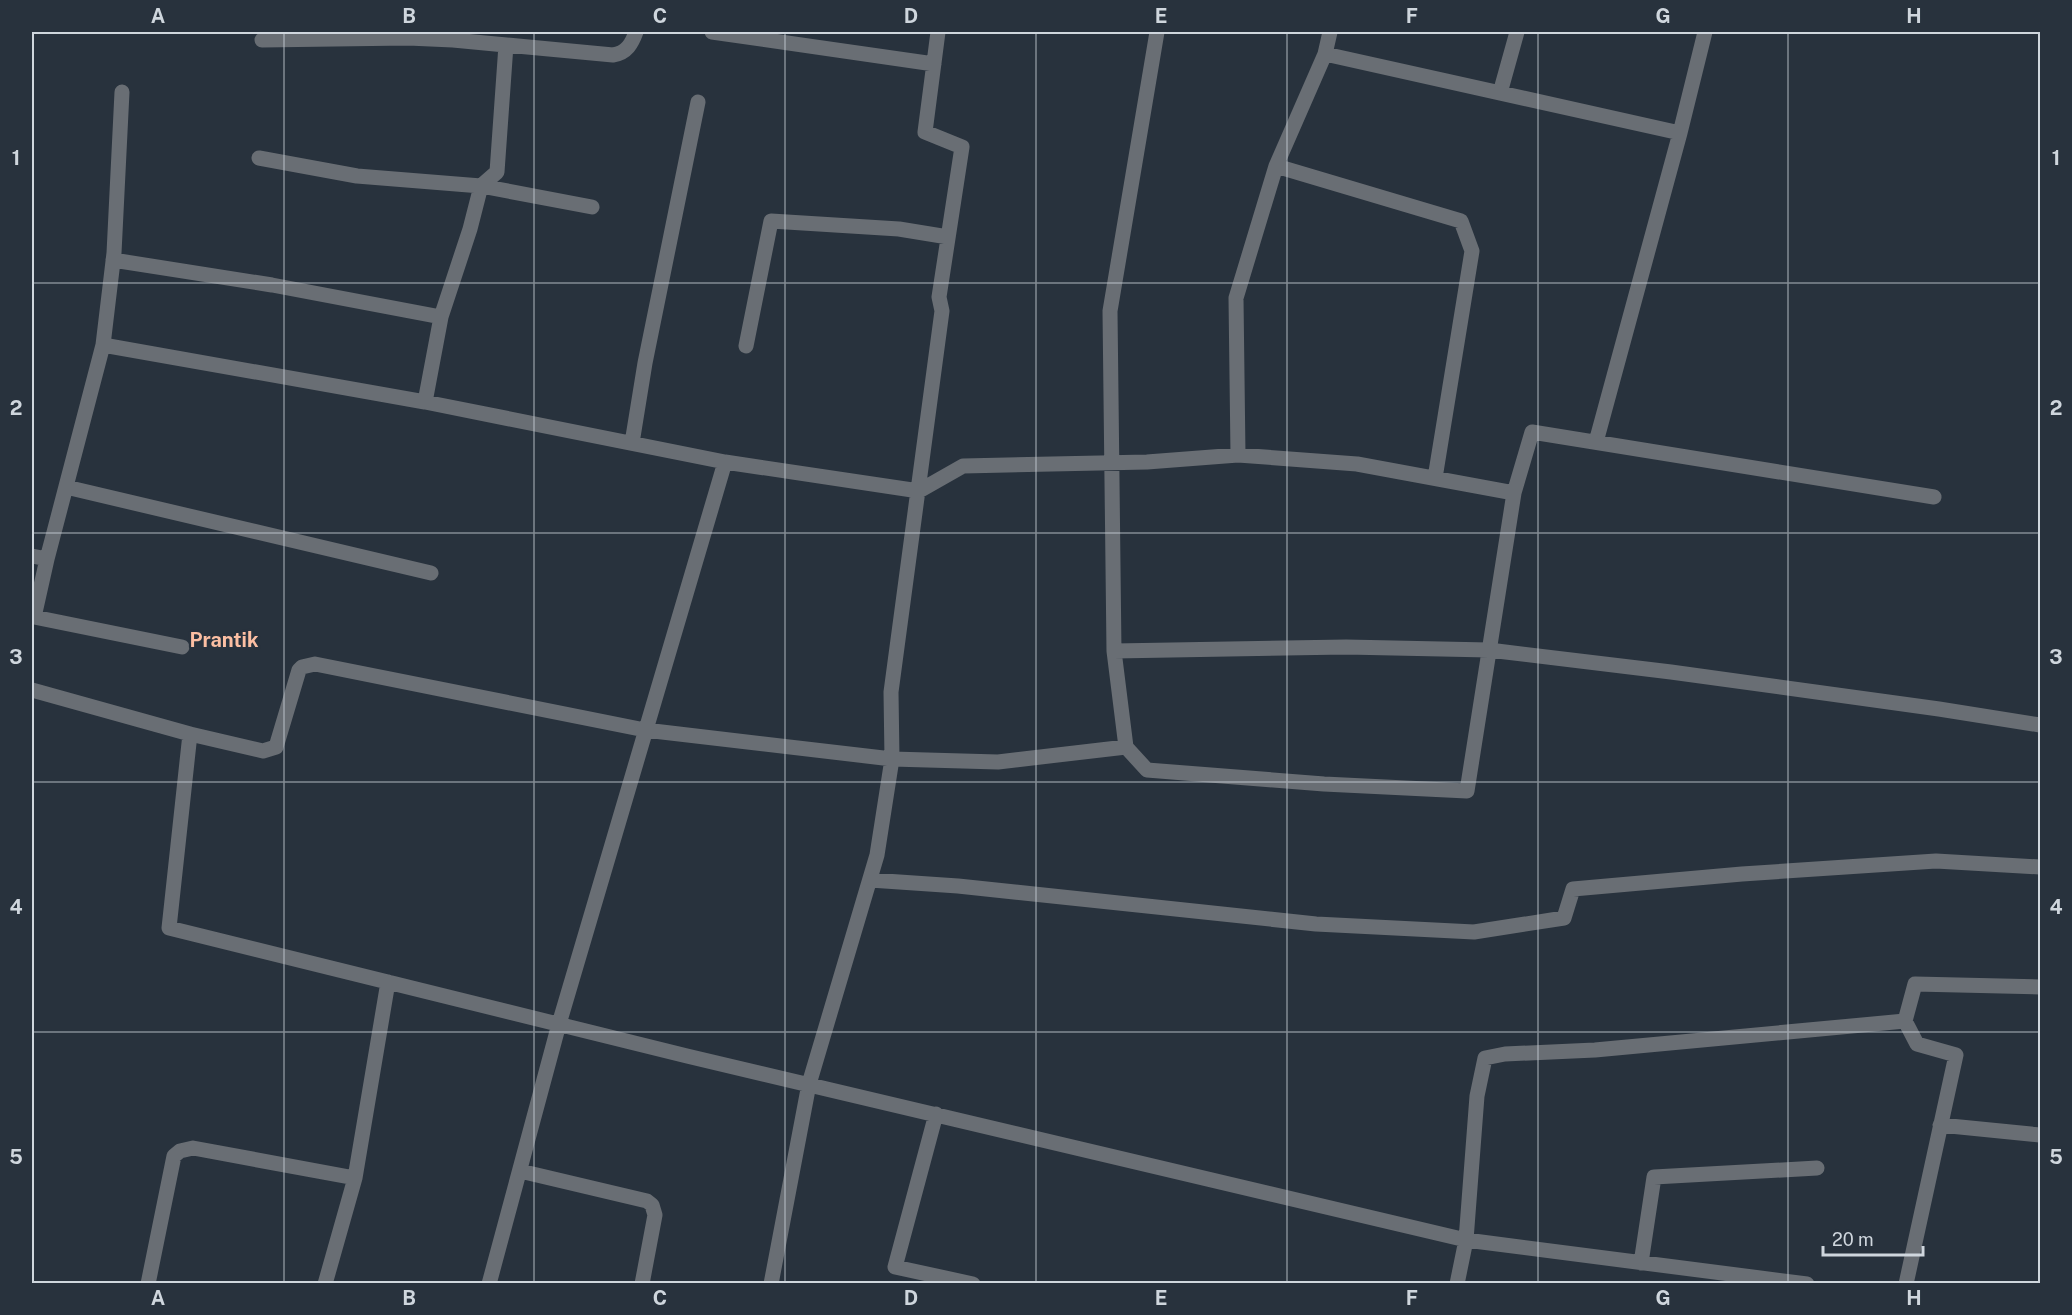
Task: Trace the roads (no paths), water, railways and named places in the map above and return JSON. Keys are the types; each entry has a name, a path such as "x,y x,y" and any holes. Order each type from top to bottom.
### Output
{"street":[{"path":"262,40 408,38 613,55 624,51 632,42 636,32"},
{"path":"712,32 934,64"},
{"path":"771,1284 809,1084 877,855 892,759 891,692 942,312 939,297 962,147 925,132 938,32"},
{"path":"1157,32 1110,311 1114,651 1126,747 1147,770 1324,784 1467,791 1514,493 1532,432 1934,497"},
{"path":"1238,455 1236,298 1276,166 1324,54 1330,32"},
{"path":"1500,93 1516,32"},
{"path":"1596,442 1705,32"},
{"path":"425,402 441,317 470,229 481,186 497,172 506,45"},
{"path":"1324,54 1680,133"},
{"path":"122,92 113,260 103,345 34,616 182,647"},
{"path":"632,443 645,363 698,102"},
{"path":"259,158 357,176 481,186 592,207"},
{"path":"1276,166 1461,221 1472,251 1434,478"},
{"path":"746,346 771,220 899,229 948,237"},
{"path":"113,260 272,285 441,317"},
{"path":"103,345 425,402 725,462 919,491 963,466 1113,463 1238,455 1357,464 1514,493"},
{"path":"489,1284 559,1024 725,462"},
{"path":"66,487 431,573"},
{"path":"32,556 47,559"},
{"path":"1114,651 1346,647 1489,650 1682,673 2040,725"},
{"path":"32,690 190,734 263,751 276,747 300,669 315,664 645,730 892,759 998,762 1126,747"},
{"path":"190,734 169,928 559,1024 1466,1240 1807,1284"},
{"path":"870,880 958,886 1316,924 1474,932 1564,918 1573,889 1742,873 1936,861 2040,867"},
{"path":"325,1284 355,1178 388,982"},
{"path":"1906,1284 1956,1055 1917,1044 1905,1021 1915,984 2040,987"},
{"path":"1457,1284 1466,1240 1477,1096 1485,1058 1505,1054 1595,1050 1905,1021"},
{"path":"936,1114 895,1267 973,1284"},
{"path":"1940,1125 2040,1135"},
{"path":"148,1284 174,1156 180,1151 193,1148 355,1178"},
{"path":"1641,1263 1654,1177 1817,1168"},
{"path":"520,1171 647,1201 652,1205 655,1215 642,1284"}],"district":[{"name":"Prantik","path":"224,640"}]}
